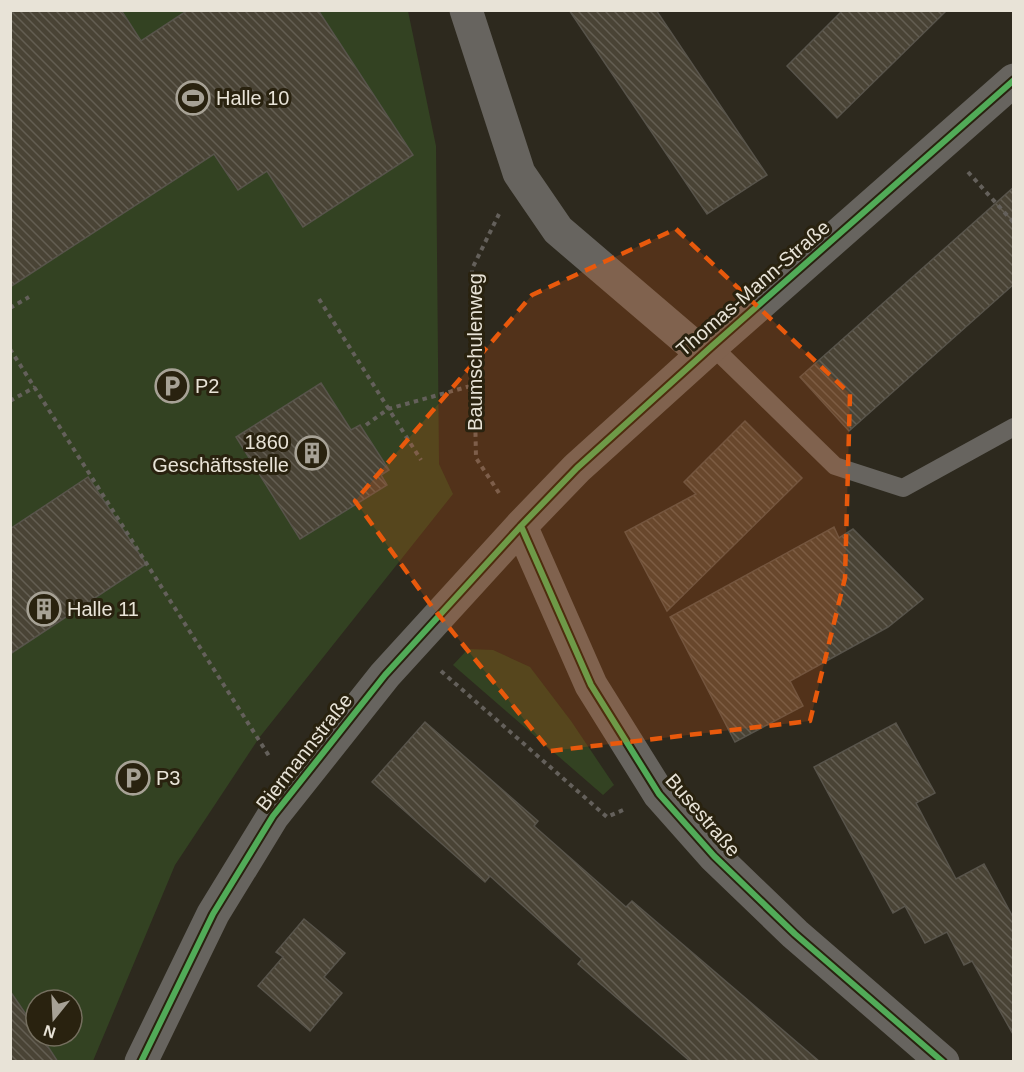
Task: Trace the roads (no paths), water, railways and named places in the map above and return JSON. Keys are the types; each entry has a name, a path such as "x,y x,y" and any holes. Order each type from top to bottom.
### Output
{"street":[{"path":"466,10 519,173 558,230 708,350"},
{"name":"Thomas-Mann-Straße","path":"521,526 577,468 1014,80"},
{"name":"Biermannstraße","path":"141,1062 213,914 273,816 385,675 521,526"},
{"name":"Busestraße","path":"521,526 591,685 659,794 714,856 795,934 943,1062"}],"lane":[{"path":"708,350 835,466 903,488 1014,427"}],"place":[{"name":"Halle 10","path":"193,98"},
{"name":"P2","path":"172,386"},
{"name":"1860 Geschäftsstelle","path":"312,453"},
{"name":"Halle 11","path":"44,609"},
{"name":"P3","path":"133,778"}]}
